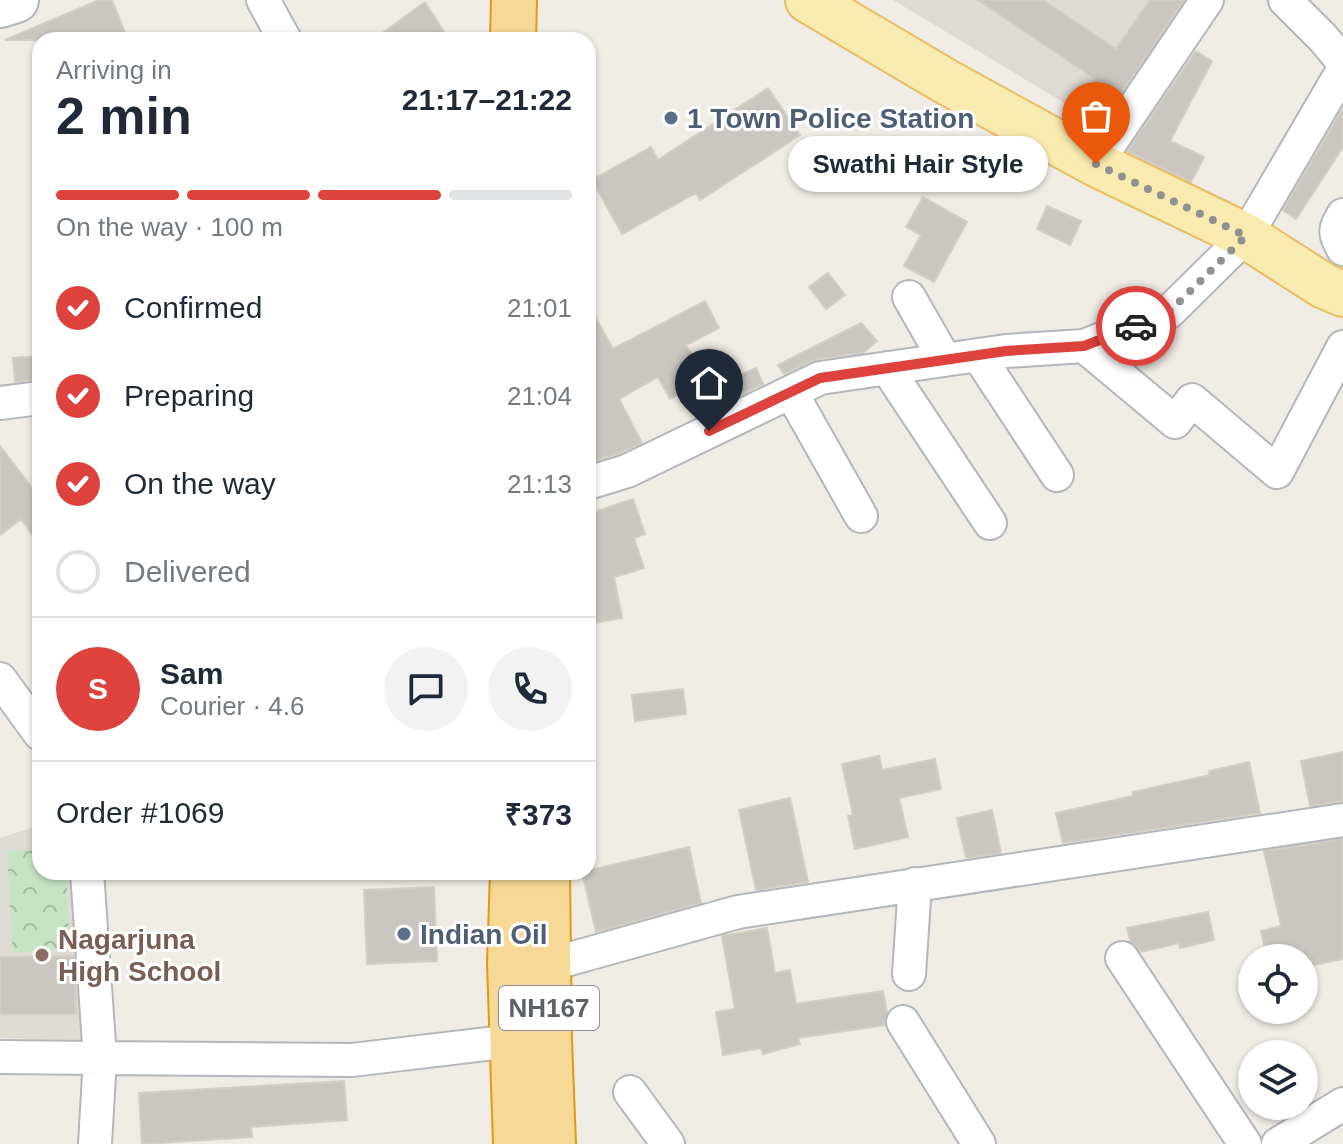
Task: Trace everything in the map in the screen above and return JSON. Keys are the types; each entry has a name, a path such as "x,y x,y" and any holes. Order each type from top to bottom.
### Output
{"highway":[{"path":"513,32 514,0"},
{"path":"541,0 541,32"},
{"name":"NH167","path":"513,880 510,963 553,1144"},
{"name":"NH167","path":"516,1144 530,1041 548,965 547,880"}],"main road":[{"path":"808,0 945,81 1096,164 1246,236 1338,271"}],"street":[{"path":"0,5 16,0"},
{"path":"263,0 281,32"},
{"path":"1096,164 1207,0"},
{"path":"1285,0 1343,62"},
{"path":"596,481 627,471 820,378 1006,351 1084,346 1169,312 1246,236 1343,70"},
{"path":"1338,271 1335,228 1343,215"},
{"path":"909,297 945,360"},
{"path":"1084,346 1175,422 1192,400 1277,472 1343,347"},
{"path":"978,355 1057,475"},
{"path":"887,368 990,523"},
{"path":"791,392 861,516"},
{"path":"0,403 32,399"},
{"path":"0,679 32,723"},
{"path":"548,965 738,912 1343,820"},
{"path":"88,880 100,1058 95,1144"},
{"path":"909,974 915,884"},
{"path":"1122,958 1245,1144"},
{"path":"903,1022 979,1144"},
{"path":"0,1057 352,1060 530,1041"},
{"path":"630,1092 668,1144"},
{"path":"1278,1144 1343,1104"}],"shaded area":[{"path":"893,0 1192,0 1106,128"},
{"name":"Nagarjuna High School","path":"32,828 32,880 77,880 91,1040 0,1038 0,838"}],"green space":[{"path":"32,849 32,880 66,880 70,949 13,953 7,851"}],"building":[{"path":"99,0 112,0 125,32 32,32 32,40 5,40"},
{"path":"978,0 1043,0 1116,49 1150,0 1184,0 1103,120 1078,103 1095,79"},
{"path":"425,2 444,32 384,32"},
{"path":"1196,51 1212,61 1170,141 1204,157 1191,182 1127,151"},
{"path":"768,88 800,135 700,200 696,193 622,234 596,187 596,178 651,147 658,160"},
{"path":"1343,108 1343,147 1296,219 1283,210"},
{"path":"867,149 885,168 866,186 847,167"},
{"path":"923,197 967,222 934,282 904,266 921,235 906,227"},
{"path":"1047,206 1081,221 1070,245 1037,229"},
{"path":"828,273 845,295 826,309 809,287"},
{"path":"705,301 719,328 686,345 706,379 670,399 658,377 619,399 642,443 596,460 596,318 613,349"},
{"path":"861,323 877,341 863,353 817,359 784,374 778,365"},
{"path":"32,357 32,380 15,382 13,358"},
{"path":"756,368 763,384 718,406 710,388"},
{"path":"0,446 32,488 32,535 21,519 0,535"},
{"path":"633,499 645,534 634,538 644,568 614,577 622,618 596,623 596,511"},
{"path":"683,689 686,714 635,721 632,695"},
{"path":"1343,752 1343,801 1310,806 1301,761"},
{"path":"879,756 882,770 935,759 941,789 899,798 908,837 855,849 848,816 853,815 842,764"},
{"path":"1249,762 1260,813 1063,843 1056,813 1133,796 1133,792 1210,775 1209,771"},
{"path":"790,798 808,882 756,890 739,810"},
{"path":"992,810 1001,853 966,858 957,818"},
{"path":"1343,839 1343,959 1318,964 1318,944 1264,944 1261,931 1281,926 1264,851"},
{"path":"689,847 701,903 596,932 584,880 596,880 596,869"},
{"path":"434,887 437,961 367,964 364,890"},
{"path":"1208,912 1214,940 1180,948 1179,943 1141,952 1130,941 1127,928"},
{"path":"767,928 775,973 790,970 796,1004 883,991 887,1012 885,1025 798,1038 800,1044 763,1054 761,1048 723,1055 716,1012 735,1009 722,936"},
{"path":"74,956 76,1014 0,1014 0,957"},
{"path":"344,1081 347,1120 251,1127 252,1137 142,1144 139,1093"}],"way so far":[{"path":"1096,164 1246,236 1169,312 1136,326"}],"place":[{"name":"1 Town Police Station","path":"671,118"},
{"name":"Swathi Hair Style","path":"1096,164"},
{"name":"Indian Oil","path":"404,934"},
{"name":"Nagarjuna High School","path":"42,955"}],"route":[{"path":"709,431 820,378 1006,351 1084,346 1136,326"}]}
